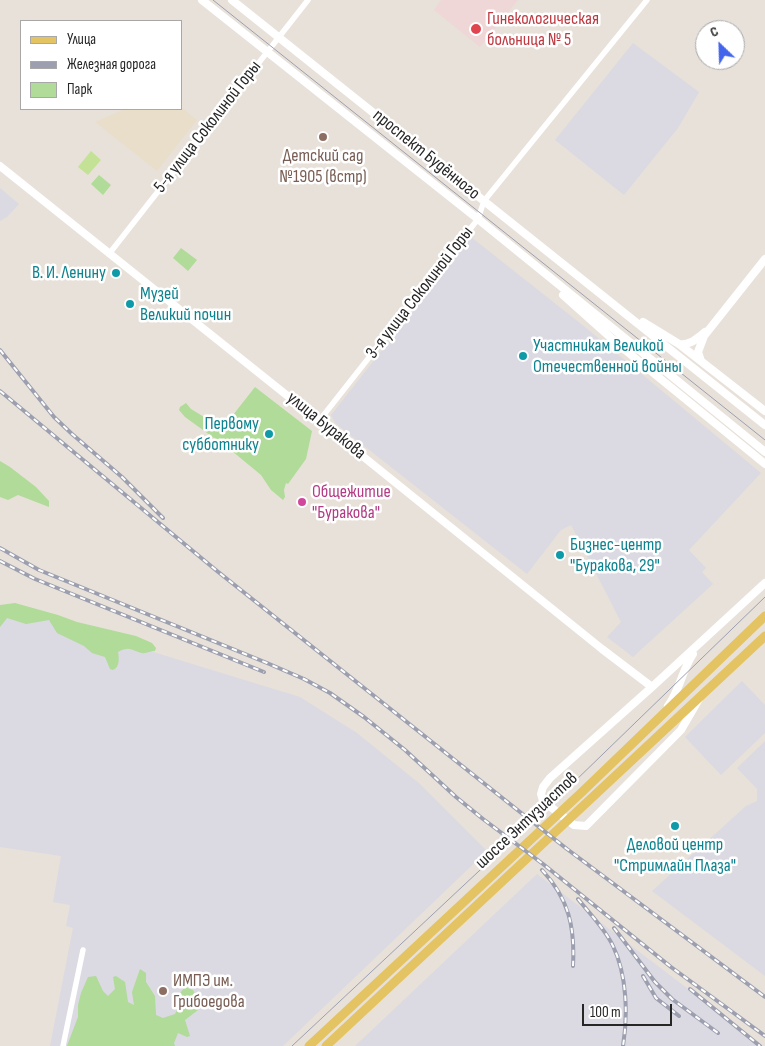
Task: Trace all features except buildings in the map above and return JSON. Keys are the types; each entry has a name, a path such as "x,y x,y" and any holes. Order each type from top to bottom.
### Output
{"main road":[{"name":"проспект Будённого","path":"202,0 478,219 765,452"},
{"name":"проспект Будённого","path":"232,0 621,309 662,338 765,425"},
{"name":"улица Буракова","path":"0,166 320,420 652,688"},
{"path":"701,361 698,352 699,346 710,328 765,258"},
{"name":"проспект Будённого","path":"533,265 568,300 619,345 765,464"},
{"path":"679,344 691,343 710,328"},
{"name":"проспект Будённого","path":"662,338 679,344 765,411"},
{"path":"699,699 684,726 662,751 586,826 574,825 549,808 543,801 541,794 543,786 550,778 652,688 765,583"},
{"name":"шоссе Энтузиастов","path":"309,1046 504,866 765,616"},
{"name":"шоссе Энтузиастов","path":"326,1046 765,636"},
{"path":"661,716 674,699 687,663 700,644"}],"street":[{"name":"5-я улица Соколиной Горы","path":"109,254 308,0"},
{"name":"3-я улица Соколиной Горы","path":"320,420 478,219 484,201 646,0"},
{"path":"63,1046 83,950"}],"shaded area":[{"name":"Гинекологическая больница № 5","path":"441,0 518,0 480,47 434,10"},
{"path":"633,43 699,92 678,128 624,195 555,140"},
{"path":"182,108 197,120 157,171 95,122 123,110 182,110"},
{"path":"0,188 19,204 7,217 0,221"},
{"path":"471,237 585,327 761,473 689,550 706,568 702,572 713,584 633,657 607,637 621,622 571,525 561,530 527,574 335,423 331,415"},
{"path":"0,605 300,697 357,733 420,784 487,851 283,1046 50,1046 73,928 66,926 70,905 53,902 61,856 0,847"},
{"path":"742,681 765,705 765,733 721,775 685,737"},
{"path":"765,741 765,976 652,891 746,806 757,801 757,789 737,768"},
{"path":"537,874 763,1046 355,1046"}],"green space":[{"path":"91,151 101,160 88,175 78,167"},
{"path":"99,175 111,185 103,195 91,184"},
{"path":"181,248 197,260 188,271 173,258"},
{"path":"255,387 312,431 306,459 288,484 286,483 283,500 271,490 261,475 185,417 179,410 186,403 191,409 222,431"},
{"path":"0,461 36,487 49,501 49,507 18,495 8,500 0,497"},
{"path":"15,603 77,622 136,636 152,643 156,648 155,651 145,653 131,649 118,652 118,665 113,670 110,669 105,657 92,653 84,646 57,633 49,620 26,624 7,618 0,627 0,605"},
{"path":"140,969 146,973 146,982 155,996 156,1015 163,1018 175,1014 178,1008 177,997 185,987 193,990 195,994 194,1002 198,1010 185,1020 190,1036 187,1037 178,1033 174,1043 175,1046 67,1046 78,1017 81,993 88,977 96,976 103,991 108,996 115,989 113,977 116,976 125,982 128,1002 134,1005 132,992"}],"tram line":[{"path":"213,0 765,440"},
{"path":"292,1046 572,784 765,597"}],"railway":[{"path":"0,350 54,417 122,477 163,518"},
{"path":"0,391 217,571 520,812 765,997"},
{"path":"0,548 39,570 267,663 330,693 405,750 483,819 543,864 671,967 765,1036"},
{"path":"0,561 35,579 264,672"},
{"path":"542,870 559,892 568,914 573,939 573,966"},
{"path":"578,899 606,934 618,957 624,982 626,1008 623,1046"},
{"path":"614,928 655,982 672,999 718,1033"},
{"path":"643,976 656,998 679,1016"},
{"path":"690,989 760,1046"}],"place":[{"name":"Гинекологическая больница № 5","path":"476,29"},
{"name":"Детский сад №1905 (встр)","path":"323,137"},
{"name":"В. И. Ленину","path":"116,273"},
{"name":"Музей Великий почин","path":"130,304"},
{"name":"Участникам Великой Отечественной войны","path":"523,356"},
{"name":"Первому субботнику","path":"269,434"},
{"name":"Общежитие \"Буракова\"","path":"302,502"},
{"name":"Бизнес-центр \"Буракова, 29\"","path":"560,555"},
{"name":"Деловой центр \"Стримлайн Плаза\"","path":"675,826"},
{"name":"ИМПЭ им. Грибоедова","path":"163,991"}]}
